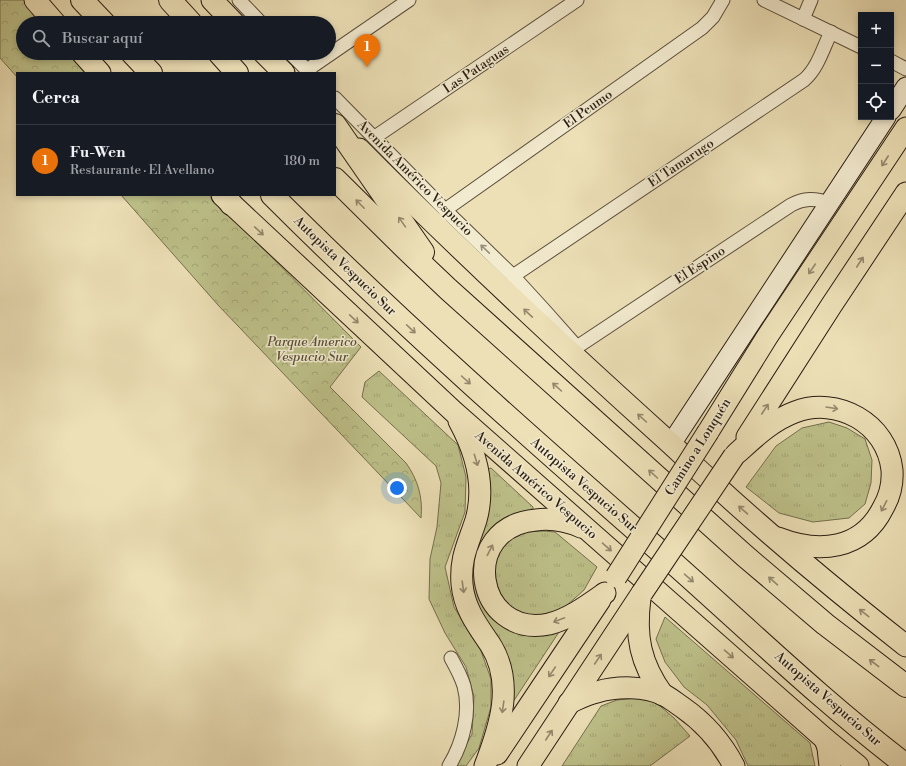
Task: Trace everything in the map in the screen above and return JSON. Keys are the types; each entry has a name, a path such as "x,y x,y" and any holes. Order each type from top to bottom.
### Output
{"highway":[{"path":"83,0 94,16"},
{"path":"83,0 98,16"},
{"path":"170,0 185,16"},
{"path":"126,60 135,72"},
{"path":"139,60 150,72"},
{"path":"225,60 236,72"},
{"path":"336,126 448,289"},
{"path":"336,179 448,289 745,556 825,624 906,686"},
{"name":"Autopista Vespucio Sur","path":"273,196 392,311 522,431 848,719 906,765"}],"main road":[{"path":"35,0 49,16"},
{"path":"212,0 227,16"},
{"path":"88,60 99,72"},
{"path":"271,60 283,72"},
{"name":"Avenida Américo Vespucio","path":"336,126 424,215 714,484 858,609 906,646"},
{"name":"Camino a Lonquén","path":"489,766 610,585 767,337 906,128"},
{"path":"528,766 735,455 906,192"},
{"name":"Avenida Américo Vespucio","path":"226,198 454,412 858,766"},
{"path":"577,347 608,387"},
{"path":"735,455 759,433 782,417 802,409 823,407 835,408 858,417 868,425 885,447 892,470 890,491 881,513 864,533 846,542 827,546 802,545 772,535"},
{"path":"454,412 472,448 480,481 479,505 476,520 465,548 462,561 462,586 473,620 497,656 504,682 504,705 485,766"},
{"path":"586,529 575,524 551,520 528,521 509,528 495,541 487,555 484,565 485,586 489,596 503,614 510,619 529,624 550,624 589,605 610,585"},
{"path":"641,595 638,636 640,651 649,674 664,694 704,724 715,736 734,766"},
{"path":"569,703 597,691 610,689 637,688 664,694"},
{"path":"825,738 830,758 830,766"}],"street":[{"path":"239,0 254,16"},
{"path":"336,52 409,0"},
{"name":"Las Pataguas","path":"375,137 577,0"},
{"name":"El Peumo","path":"445,210 702,28 713,17 722,0"},
{"path":"764,0 858,46"},
{"path":"803,19 811,0"},
{"name":"El Tamarugo","path":"513,276 804,80 816,65 831,32"},
{"path":"297,60 308,72 325,60"},
{"path":"894,63 906,69"},
{"path":"894,105 906,87"},
{"name":"Avenida Américo Vespucio","path":"336,99 445,210 513,276 577,347"},
{"name":"Camino a Lonquén","path":"671,444 884,120"},
{"name":"El Espino","path":"577,347 791,205 813,199 829,203"},
{"path":"450,766 464,728 467,706 464,685 451,658"}],"green space":[{"path":"0,0 26,0 41,16 16,16 16,60 83,60 94,72 16,72 16,76 0,58"},
{"name":"Parque Americo Vespucio Sur","path":"122,196 211,196 361,347 330,387 406,463 417,482 419,489 421,518 218,305"},
{"path":"379,371 458,445 466,477 465,512 445,567 454,607 481,651 491,679 491,707 479,748 466,766 455,766 472,734 474,697 466,667 445,633 429,599 430,559 437,527 441,483 436,466 362,397 365,382"},
{"path":"829,422 847,428 865,439 872,460 871,483 865,504 849,518 813,522 779,513 746,487 776,446 802,428"},
{"path":"491,468 533,507 533,512 490,534 495,619 509,629 529,635 559,632 511,705 476,610 469,559 487,469"},
{"path":"525,532 555,532 597,567 584,590 565,607 553,613 538,616 522,614 509,606 500,596 493,569 495,558 509,540"},
{"path":"665,617 810,743 815,766 748,766 736,740 707,705 684,687 665,662 656,639"},
{"path":"637,698 654,701 674,718 690,736 650,766 562,766 601,706 617,700"}],"place":[{"name":"Fu-Wen","path":"367,67"}]}
